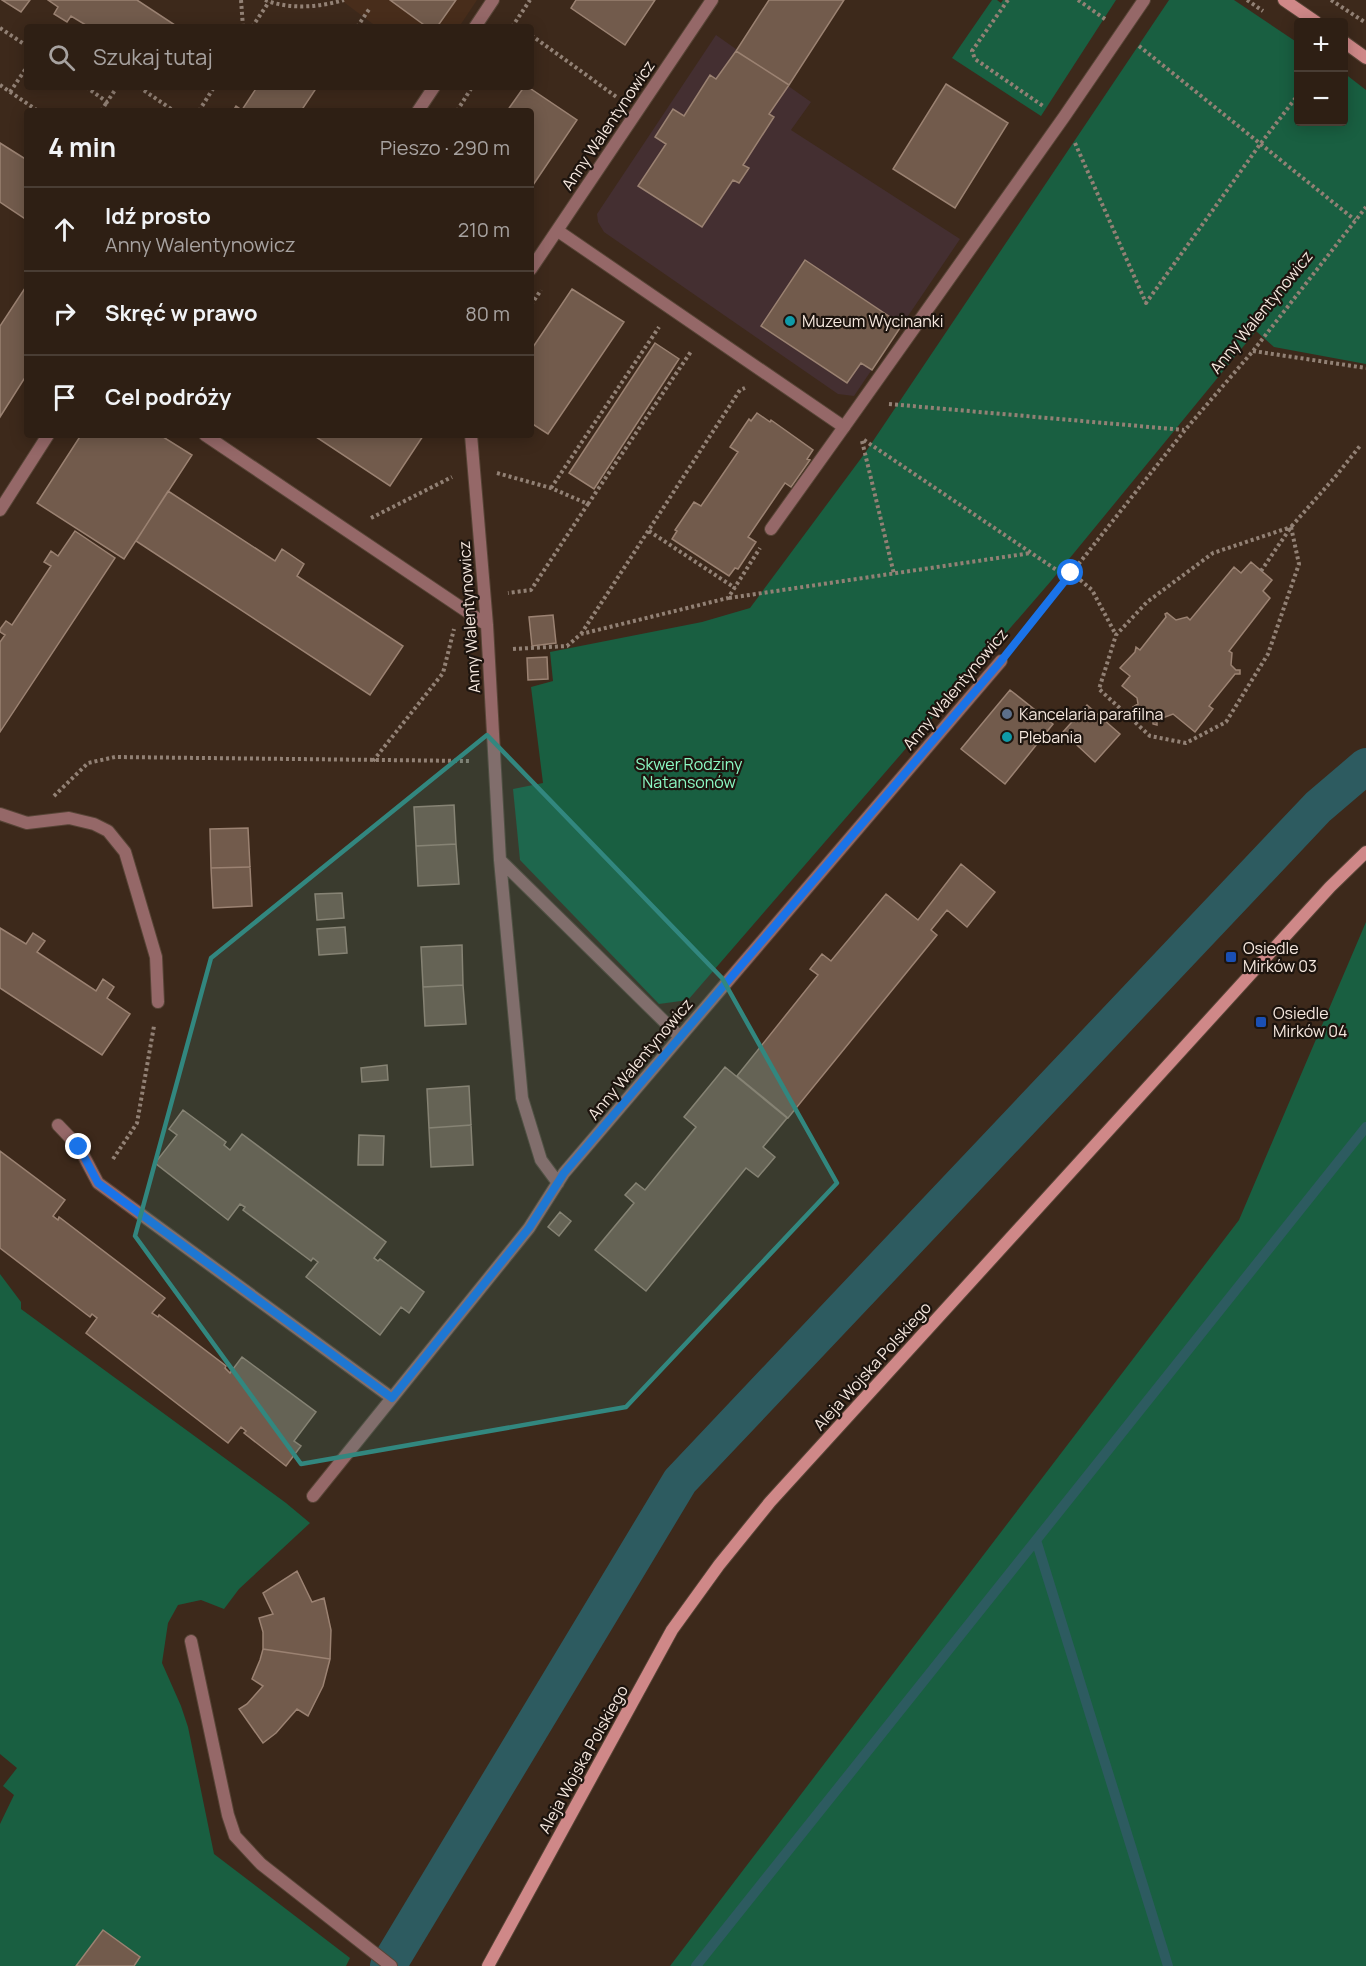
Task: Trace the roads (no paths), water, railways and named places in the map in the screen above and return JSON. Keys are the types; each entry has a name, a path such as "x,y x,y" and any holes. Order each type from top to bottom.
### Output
{"street":[{"path":"477,24 493,0"},
{"name":"Anny Walentynowicz","path":"534,265 712,0"},
{"path":"771,529 1064,117 1144,0"},
{"path":"1284,0 1310,18"},
{"path":"1348,45 1366,58"},
{"path":"420,108 432,90"},
{"path":"558,231 844,427"},
{"path":"0,510 46,438"},
{"path":"210,438 487,625"},
{"name":"Anny Walentynowicz","path":"471,438 487,625 500,860 522,1098 540,1160 558,1183"},
{"name":"Anny Walentynowicz","path":"314,1496 529,1228 572,1163 1001,661"},
{"path":"0,814 27,823 69,818 94,824 108,831 124,852 156,957 158,1002"},
{"name":"Aleja Wojska Polskiego","path":"488,1966 672,1630 719,1565 771,1502 1330,887 1366,852"},
{"path":"500,860 680,1037"},
{"path":"58,1125 79,1147 98,1183 392,1398"},
{"path":"191,1641 228,1815 235,1836 261,1864 391,1966"}],"waterway":[{"path":"388,1966 680,1481 1318,807 1366,766"},
{"path":"696,1966 1366,1127"},
{"path":"1036,1540 1168,1966"}],"place":[{"name":"Muzeum Wycinanki","path":"790,321"},
{"name":"Kancelaria parafilna","path":"1007,714"},
{"name":"Plebania","path":"1007,737"},
{"name":"Osiedle Mirków 03","path":"1231,957"},
{"name":"Osiedle Mirków 04","path":"1261,1022"}],"park label":[{"name":"Skwer Rodziny Natansonów","path":"689,773"}]}
